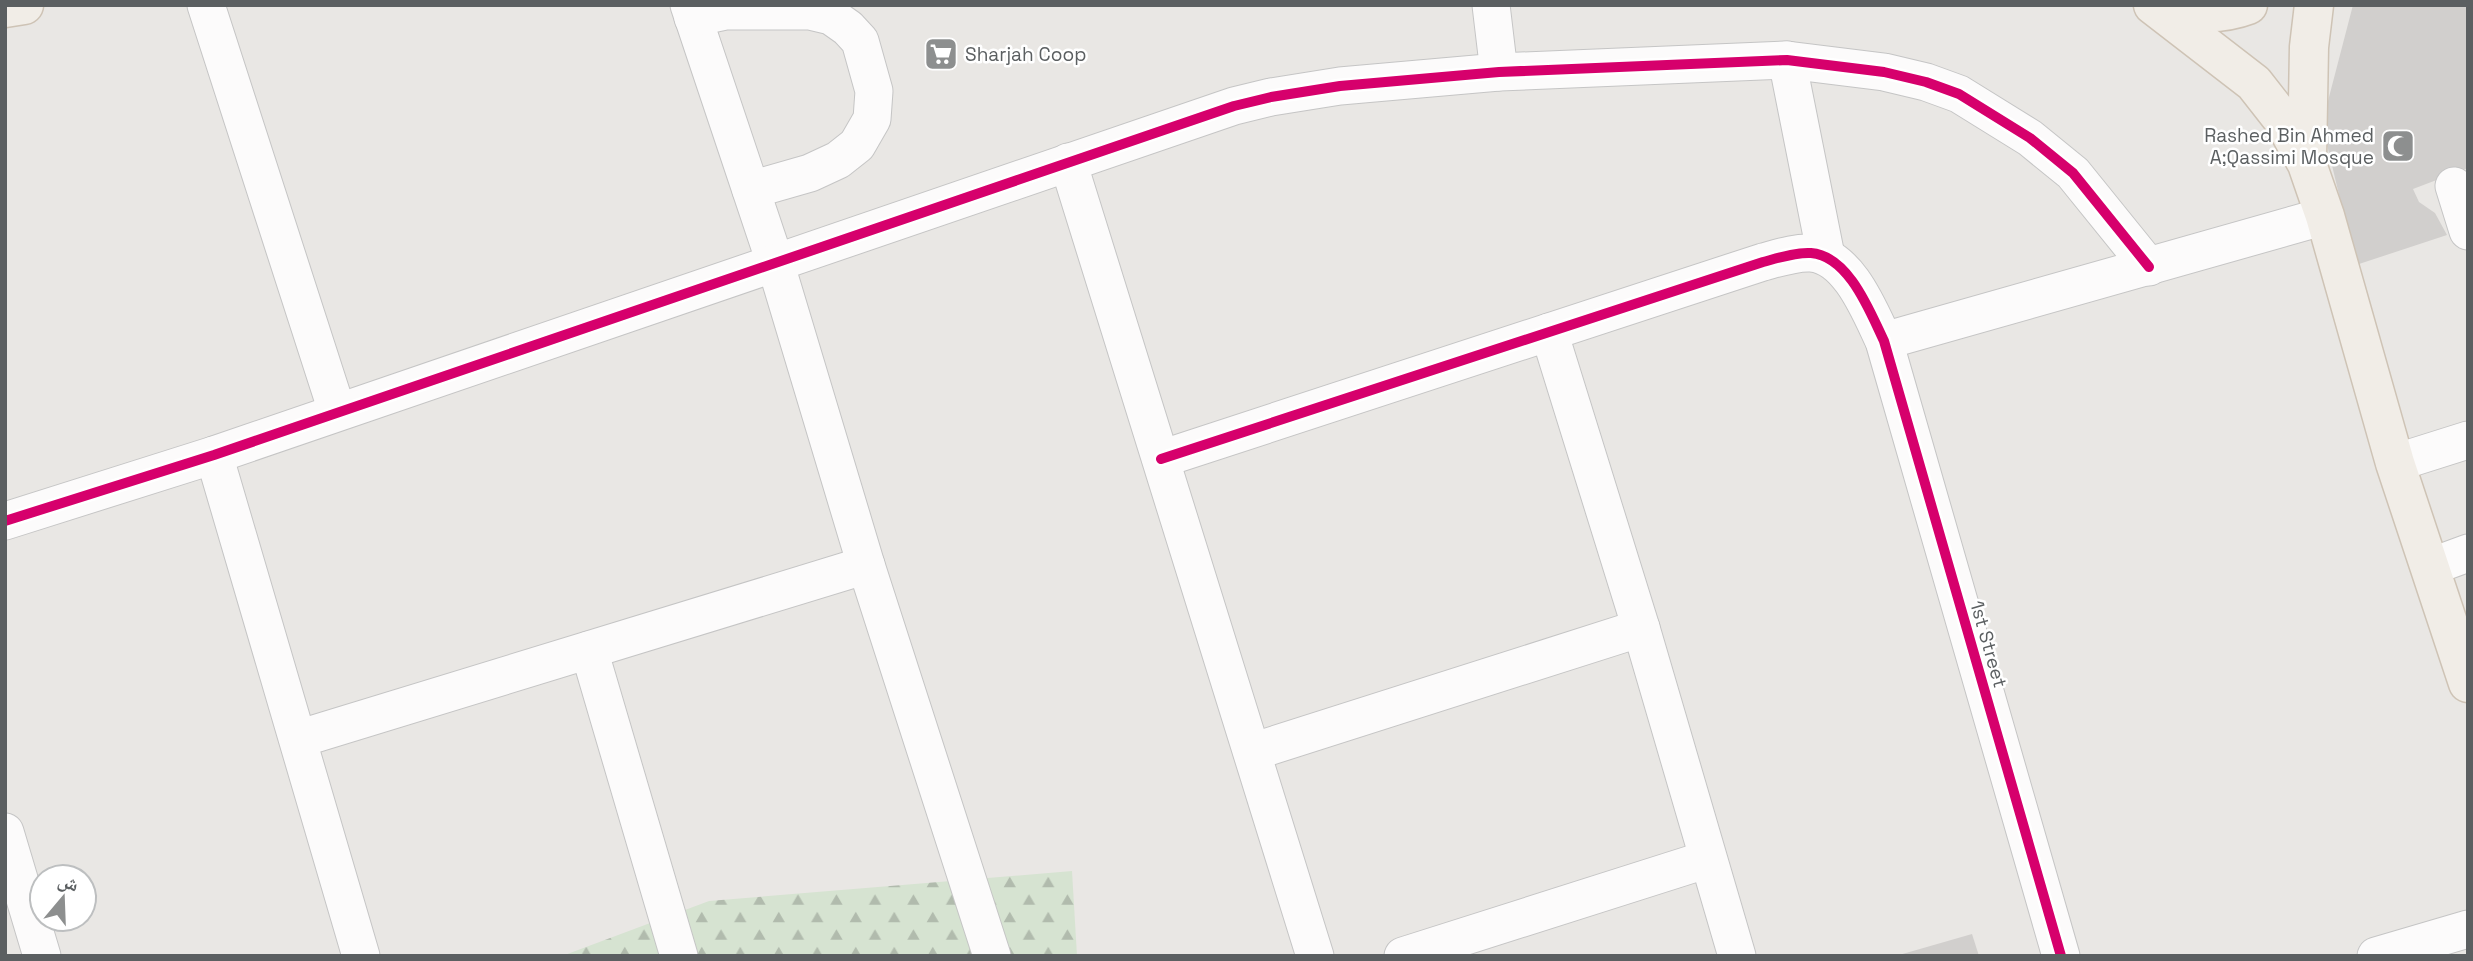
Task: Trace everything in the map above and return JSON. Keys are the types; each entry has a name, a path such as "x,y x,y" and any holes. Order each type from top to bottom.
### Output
{"main road":[{"path":"5,8 23,5"},
{"path":"2153,5 2254,83 2283,120 2307,164 2325,215 2395,463 2468,683"},
{"path":"2162,5 2189,13 2230,12 2248,5"},
{"path":"2307,164 2308,71 2314,5"}],"street":[{"path":"206,5 337,411"},
{"path":"1491,5 1499,72"},
{"path":"751,190 810,173 838,160 857,145 872,119 874,91 860,41 831,16 810,12 691,12 775,262 866,565 992,956"},
{"path":"1161,459 1763,262 1810,253 1826,256 1787,60"},
{"path":"5,521 214,455 1234,106 1340,86 1499,72 1787,60 1884,72 1959,94 2030,138 2073,173 2149,267"},
{"path":"1068,162 1315,956"},
{"path":"2454,186 2468,231"},
{"path":"1884,341 2325,215"},
{"name":"1st Street","path":"1826,256 1847,274 1866,304 1884,341 2061,956"},
{"path":"1549,332 1641,628 1737,956"},
{"path":"2395,463 2468,440"},
{"path":"214,455 361,956"},
{"path":"2430,567 2468,553"},
{"path":"298,739 866,565"},
{"path":"1252,752 1641,628"},
{"path":"589,650 679,956"},
{"path":"7,841 43,956"},
{"path":"1404,956 1708,859"},
{"path":"2376,956 2468,929"}],"green space":[{"path":"1072,871 1077,956 562,956 709,901"}],"building":[{"name":"Rashed Bin Ahmed A;Qassimi Mosque","path":"2353,5 2468,5 2468,168 2413,189 2419,202 2435,213 2447,235 2356,265 2322,124"},
{"path":"1972,934 1979,956 1899,956 1899,955"}],"cycle path":[{"path":"5,521 214,455 1234,106 1340,86 1499,72 1787,60 1884,72 1926,82 1959,94 2030,138 2073,173 2149,267"},
{"path":"1161,459 1763,262 1799,253 1824,256 1836,264 1857,287 1884,341 2061,956"}],"place":[{"name":"Sharjah Coop","path":"941,54"},
{"name":"Rashed Bin Ahmed A;Qassimi Mosque","path":"2398,146"}]}
